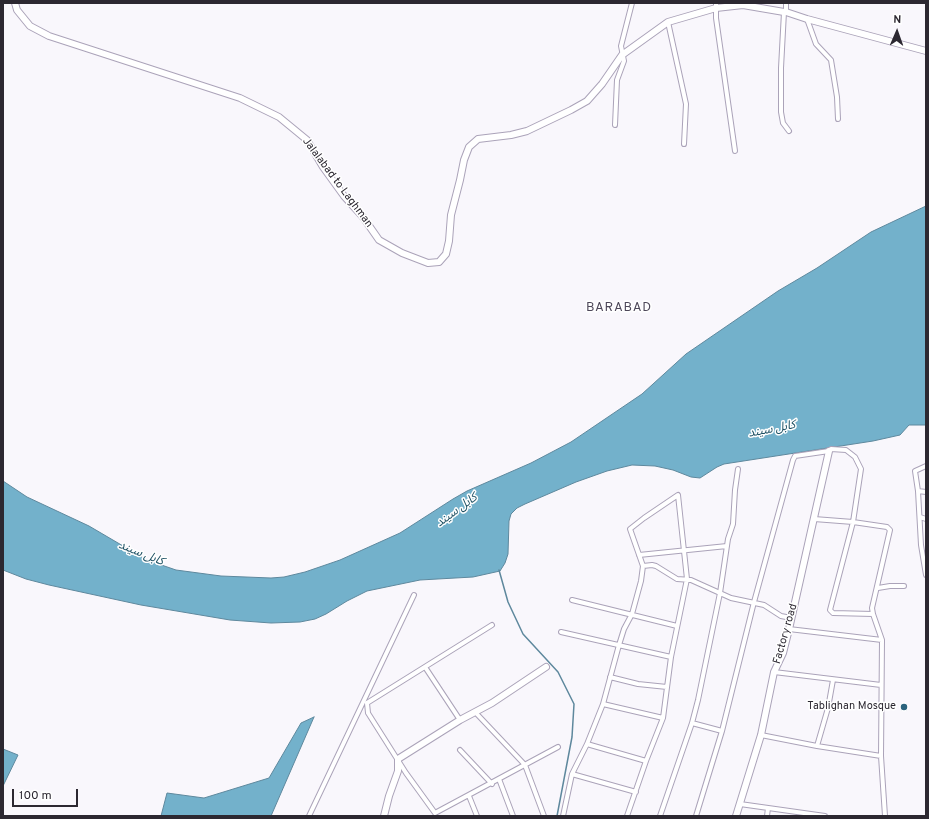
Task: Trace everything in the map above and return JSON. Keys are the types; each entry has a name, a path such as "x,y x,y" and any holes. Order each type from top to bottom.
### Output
{"street":[{"name":"Jalalabad to Laghman","path":"15,3 17,10 30,26 49,36 240,98 279,117 307,140 323,167 344,196 364,217 379,240 402,253 428,264 439,262 446,254 449,241 451,215 464,160 469,147 478,139 511,135 527,130 571,110 586,101 602,84 622,55 668,22 716,5 742,5 785,12 926,51"},
{"path":"615,124 617,80 624,61 621,46 632,3"},
{"path":"786,3 781,68 781,112 783,122 789,131"},
{"path":"716,5 735,151"},
{"path":"807,19 816,44 832,60 837,97 838,119"},
{"path":"668,22 686,104 684,144"},
{"path":"696,816 722,731 754,602 795,456 829,451 831,449 846,450 855,457 861,469 861,479 853,522 830,610 833,614 873,614"},
{"name":"Factory road","path":"736,816 761,735 774,672 783,653 829,451"},
{"path":"926,466 915,471 918,491 921,545 926,575"},
{"path":"660,816 692,723 698,700 720,593 727,546 733,524 738,469"},
{"path":"918,491 926,492"},
{"path":"563,816 572,774 587,744 603,704 624,628 632,614 641,581 643,566 630,529 678,495 687,579 671,657 662,718 627,816"},
{"path":"920,517 926,518"},
{"path":"814,519 853,522 887,527 890,529 878,588 872,608 882,640 881,756 884,816"},
{"path":"921,545 926,546"},
{"path":"639,555 727,546"},
{"path":"643,566 652,565 677,579 687,579 697,582 739,600 764,605 781,616 791,618"},
{"path":"878,588 904,586"},
{"path":"309,816 414,595"},
{"path":"572,600 677,626"},
{"path":"492,625 367,703 368,713 436,813 470,796 558,747"},
{"path":"789,629 882,640"},
{"path":"561,632 671,657"},
{"path":"425,667 460,720"},
{"path":"398,759 460,720 492,703 546,667"},
{"path":"774,672 881,685"},
{"path":"610,676 638,684 667,687"},
{"path":"817,746 828,708 833,680"},
{"path":"603,704 662,718"},
{"path":"475,712 525,765 544,816"},
{"path":"692,723 722,731"},
{"path":"761,735 881,756"},
{"path":"587,744 646,761"},
{"path":"460,750 492,784"},
{"path":"384,816 398,771 398,759"},
{"path":"572,774 636,792"},
{"path":"500,779 513,816"},
{"path":"470,796 477,816"},
{"path":"740,804 825,816"},
{"path":"767,816 768,808"}],"water":[{"name":"کابل سيند","path":"926,206 926,425 909,425 900,435 873,441 724,464 700,478 691,477 673,470 655,466 632,465 607,471 576,482 517,508 511,514 509,521 508,554 500,571 473,577 420,580 367,591 326,614 315,619 300,622 271,623 230,620 141,605 49,585 26,579 3,570 3,481 27,497 89,526 147,560 176,570 221,576 271,578 284,577 305,572 340,560 400,533 467,491 531,463 571,442 642,394 686,354 778,291 817,268 871,232"},
{"path":"314,717 271,816 161,816 167,793 204,798 269,778 301,723"},
{"path":"3,749 18,755 3,786"}],"waterway":[{"path":"499,570 508,602 523,634 558,672 574,704 572,737 557,816"}],"place":[{"name":"Tablighan Mosque","path":"904,707"}],"district":[{"name":"BARABAD","path":"619,308"}]}
